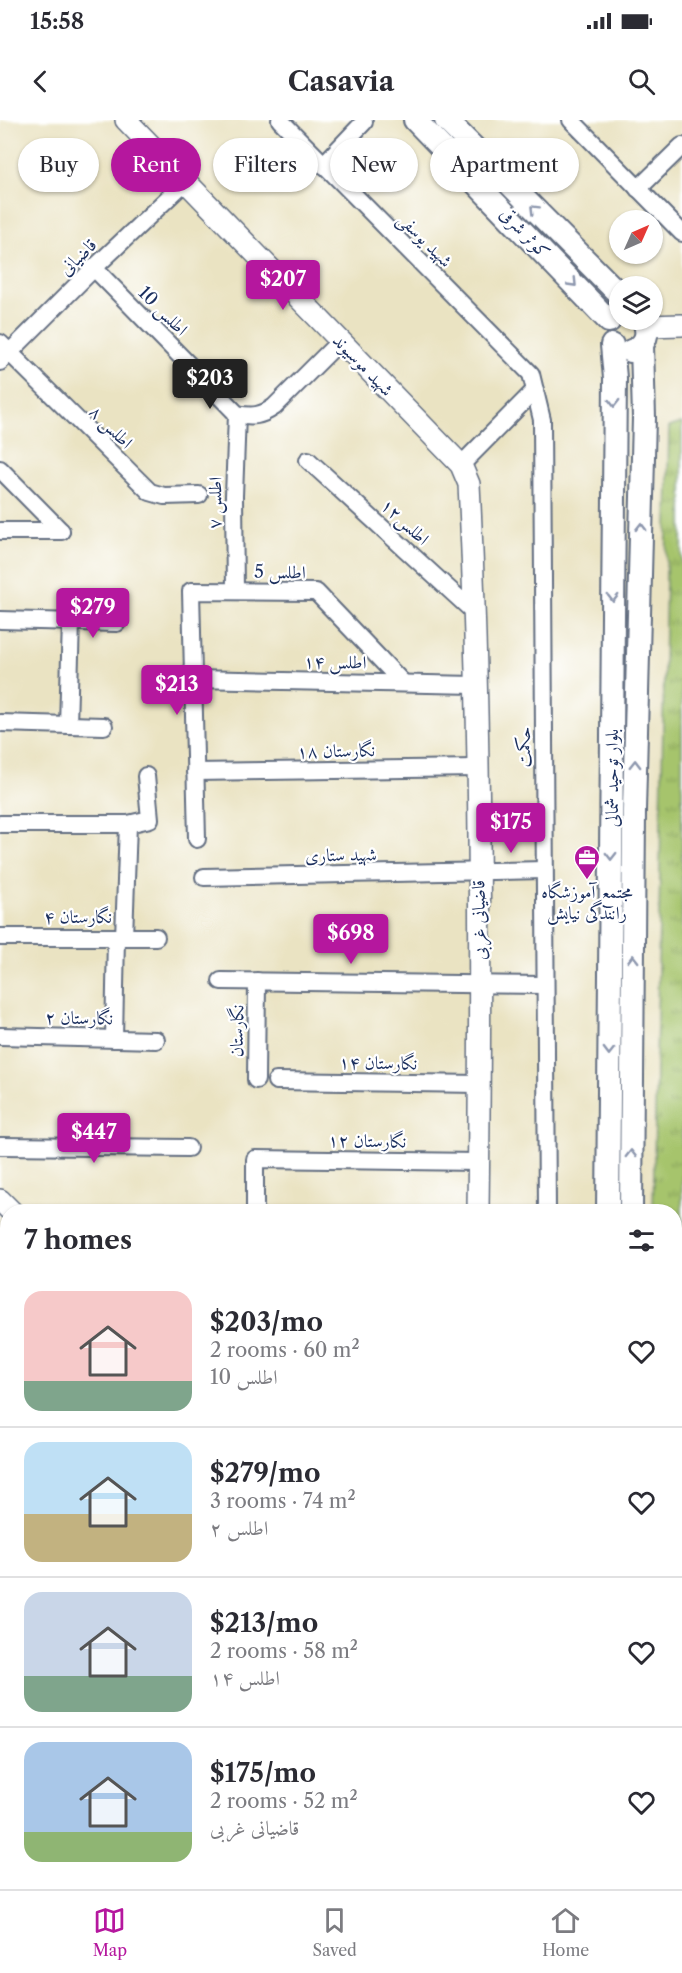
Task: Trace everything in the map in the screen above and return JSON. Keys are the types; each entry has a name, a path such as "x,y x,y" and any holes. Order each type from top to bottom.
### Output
{"main road":[{"name":"کوثر شرقی","path":"415,120 609,312"},
{"name":"کوثر شرقی","path":"446,120 609,284"},
{"name":"بلوار توحید شمالی","path":"608,1204 615,390 612,345 607,329 609,326"},
{"name":"بلوار توحید شمالی","path":"631,1204 634,811 644,418 644,330"},
{"path":"612,345 627,352 635,350 644,330"}],"street":[{"name":"شهید موسیوند","path":"126,120 143,138"},
{"name":"شهید یوسفی","path":"280,120 531,374 535,390"},
{"path":"571,120 682,233"},
{"path":"323,165 364,122"},
{"path":"639,189 682,146"},
{"name":"قاضیانی","path":"3,353 174,192"},
{"name":"شهید موسیوند","path":"195,192 340,341 465,475"},
{"name":"اطلس 10","path":"94,268 237,414"},
{"path":"663,328 682,325"},
{"path":"237,414 253,417 264,414 274,407 340,341"},
{"name":"اطلس ۸","path":"3,353 150,492 164,496 199,495"},
{"path":"465,475 535,390"},
{"name":"حکمت","path":"535,390 542,420 547,1204"},
{"name":"اطلس ۷","path":"235,591 234,496 237,414"},
{"name":"اطلس۱۲","path":"308,460 476,613"},
{"path":"0,469 61,531 0,531"},
{"name":"قاضیانی غربی","path":"465,475 476,613 480,985 478,1204"},
{"name":"اطلس 5","path":"194,679 191,591 316,592 403,683"},
{"path":"0,620 117,623"},
{"path":"68,725 71,621"},
{"path":"194,679 197,839"},
{"name":"اطلس ۱۴","path":"194,679 476,684"},
{"path":"0,723 104,726"},
{"name":"نگارستان ۱۸","path":"195,772 477,768"},
{"path":"0,824 128,824 150,819 146,776"},
{"path":"114,1039 128,824"},
{"name":"شهید ستاری","path":"204,877 544,870"},
{"name":"نگارستان ۴","path":"0,937 156,937"},
{"path":"221,981 545,986"},
{"name":"نگارستان","path":"256,1080 257,981"},
{"name":"نگارستان ۲","path":"0,1036 156,1040"},
{"name":"نگارستان ۱۴","path":"276,1081 479,1084"},
{"path":"0,1146 188,1148"},
{"name":"نگارستان ۱۲","path":"255,1204 255,1159 478,1162"}],"green space":[{"path":"682,423 682,1204 653,1204 669,427"}],"place":[{"name":"مجتمع آموزشگاه رانندگی نیایش","path":"587,881"}]}
